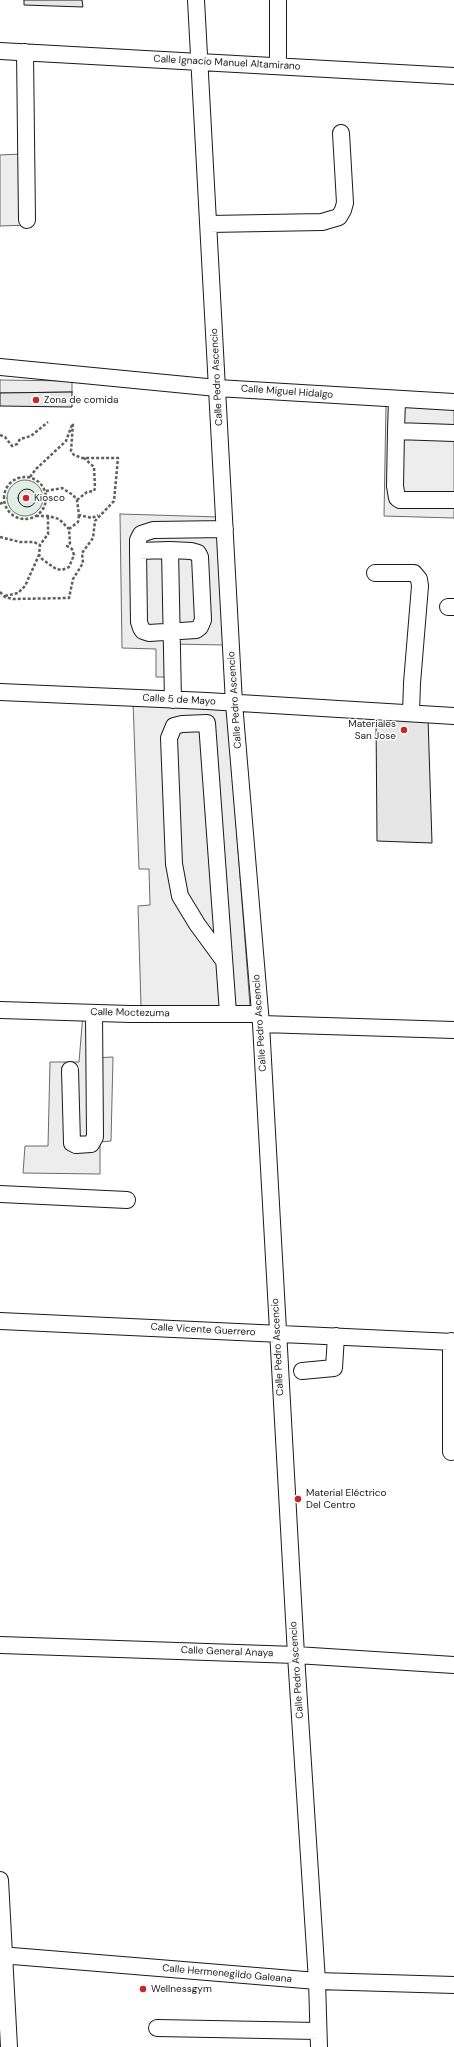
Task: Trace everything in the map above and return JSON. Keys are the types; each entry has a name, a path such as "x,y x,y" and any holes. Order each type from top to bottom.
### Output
{"street":[{"name":"Calle Pedro Ascencio","path":"196,0 234,703 260,1019 296,1655 317,1981 318,2039"},
{"path":"278,0 278,66"},
{"name":"Calle Ignacio Manuel Altamirano","path":"0,51 454,76"},
{"path":"25,52 27,220"},
{"path":"209,224 322,222 339,217 345,203 341,133"},
{"name":"Calle Miguel Hidalgo","path":"0,367 217,388 397,400 454,402"},
{"path":"397,400 395,486 397,498 406,500 454,500"},
{"path":"396,431 454,433"},
{"path":"138,551 191,550 198,553 200,557 203,620 200,627 196,630 149,633 143,631 141,628 138,551 138,540 141,534 146,532 225,529"},
{"path":"170,550 173,700"},
{"path":"375,573 414,573 419,579 420,586 411,713"},
{"name":"Calle 5 de Mayo","path":"0,692 207,701 454,716"},
{"path":"207,701 207,724 228,1013"},
{"path":"207,724 182,724 174,726 170,731 169,738 174,864 180,896 197,924 224,961"},
{"name":"Calle Moctezuma","path":"0,1010 94,1013 228,1013 260,1019 454,1030"},
{"path":"70,1070 72,1143 76,1145 92,1144 95,1137 94,1013"},
{"path":"0,1194 127,1200"},
{"name":"Calle Vicente Guerrero","path":"0,1321 452,1342"},
{"path":"302,1371 334,1368 336,1336"},
{"path":"450,1452 452,1342"},
{"name":"Calle General Anaya","path":"0,1645 296,1655 454,1665"},
{"path":"0,1880 2,1955 9,2047"},
{"name":"Calle Hermenegildo Galeana","path":"2,1955 317,1981 454,1985"},
{"path":"157,2028 318,2039"}],"path":[{"path":"0,435 5,437 12,446 17,444 20,439 31,436 48,422"},
{"path":"30,477 36,469 66,441 73,423 71,451 74,455 84,458 118,458 114,502 112,505 92,518 79,515"},
{"path":"77,500 87,492 94,491 95,488 94,467 84,458"},
{"path":"23,476 37,480 46,491 45,506 36,516 30,519 16,518 6,508 4,502 6,488 10,483 23,476"},
{"path":"46,491 62,488 73,495 77,500 79,515 78,522 69,529"},
{"path":"0,501 4,502"},
{"path":"0,504 4,502"},
{"path":"0,592 13,599 69,598 73,579 83,563 82,553 94,538 95,521 100,514"},
{"path":"36,516 48,516 60,519 69,529 70,543 67,546 72,549 74,555 69,568 62,570 56,569 39,555"},
{"path":"5,596 18,593 25,586 39,555 40,545 48,534 48,516"},
{"path":"0,537 20,542 34,542 40,545"}],"green space":[{"path":"29,480 38,485 42,491 42,505 38,511 29,516 21,516 12,511 8,505 7,494 12,485 18,481"}],"shaded area":[{"path":"21,154 30,225 0,226 0,155"},
{"path":"0,380 72,381 72,392 0,393"},
{"path":"386,405 454,409 454,518 384,516"},
{"path":"120,514 219,517 223,645 173,644 173,677 156,677 156,649 122,648"},
{"path":"133,701 227,706 250,1006 141,1006 138,906 150,905 149,869 139,869"},
{"path":"83,1013 94,1013 92,1058 113,1057 111,1141 100,1142 100,1174 23,1173 25,1146 48,1146 50,1062 79,1062"}],"building":[{"path":"24,0 82,0 83,7 24,5"},
{"name":"Zona de comida","path":"72,392 72,407 0,406 0,393"},
{"path":"27,489 33,492 36,498 33,504 27,507 21,504 18,498 21,492"},
{"path":"376,716 428,718 432,843 377,841"}],"place":[{"name":"Zona de comida","path":"36,400"},
{"name":"Kiosco","path":"26,498"},
{"name":"Materiales San Jose","path":"404,730"},
{"name":"Material Eléctrico Del Centro","path":"298,1499"},
{"name":"Wellnessgym","path":"143,1989"}]}
